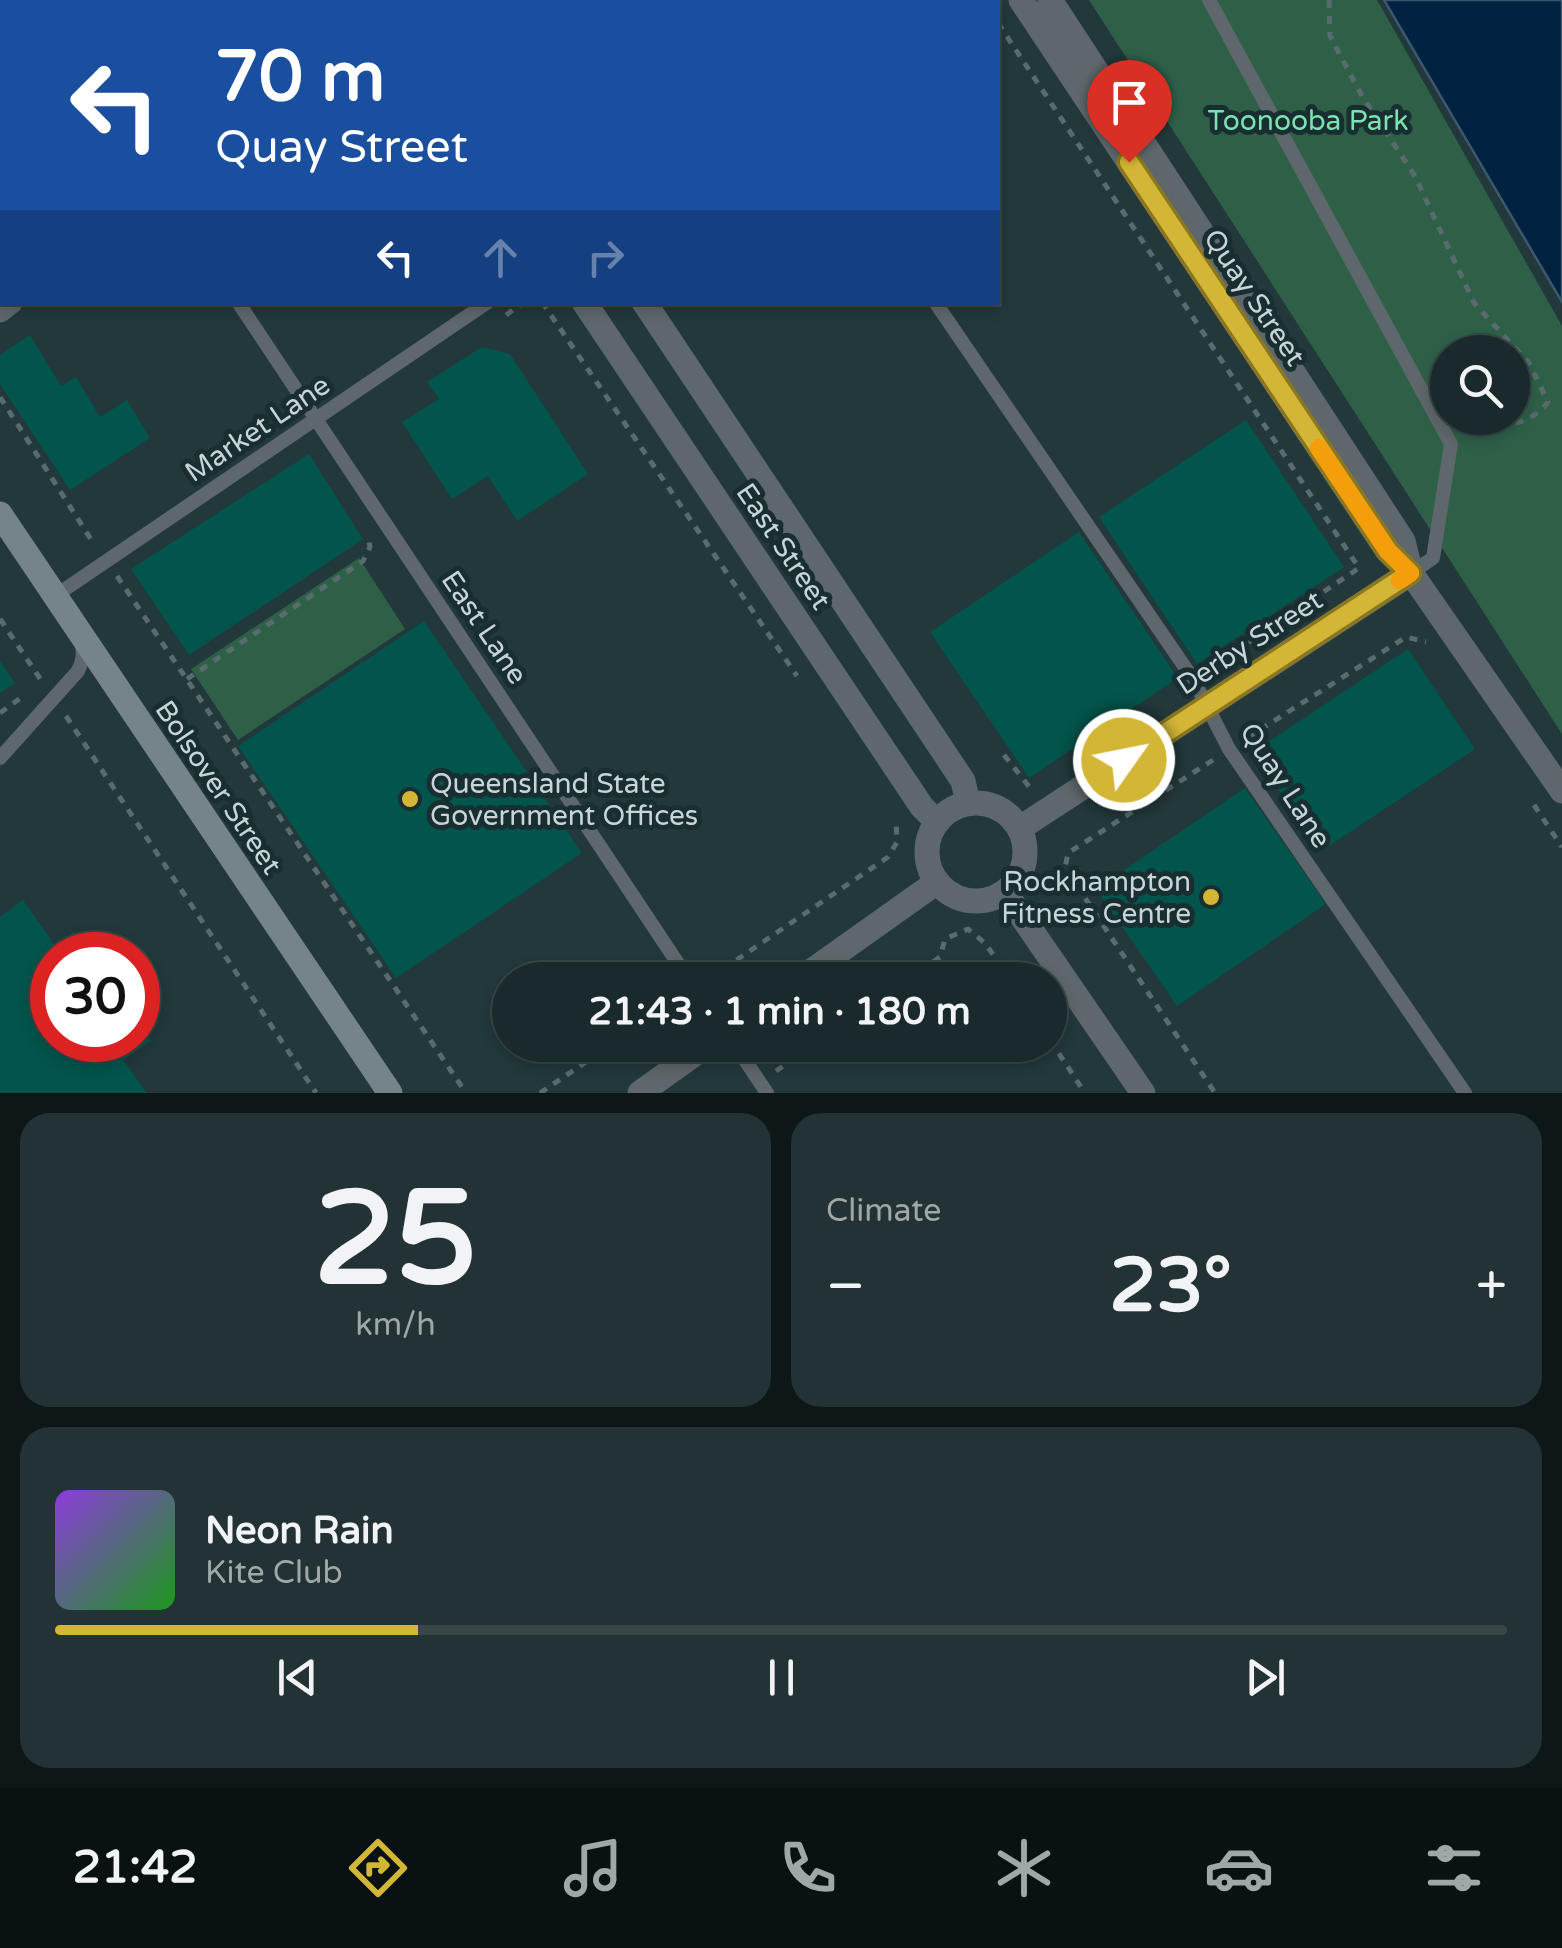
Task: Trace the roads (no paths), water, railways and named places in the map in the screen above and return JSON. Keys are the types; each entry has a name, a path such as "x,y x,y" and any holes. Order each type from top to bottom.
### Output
{"main road":[{"name":"Bolsover Street","path":"0,514 390,1093"}],"street":[{"name":"Quay Street","path":"1021,0 1388,551 1410,573 1562,791"},
{"name":"Quay Street","path":"1050,0 1403,541 1410,573"},
{"name":"East Street","path":"586,305 922,807 937,822"},
{"name":"East Street","path":"646,305 963,780 968,803"},
{"name":"Derby Street","path":"1020,828 1410,573"},
{"path":"968,803 998,807 1010,816 1025,842 1026,856 1016,883 991,899 976,902 948,892 937,882 927,858 930,833 937,822 968,803"},
{"path":"824,962 937,882"},
{"path":"1005,892 1143,1093"},
{"path":"640,1093 683,1062"}],"lane":[{"path":"1209,0 1451,444 1433,558 1410,573"},
{"name":"East Lane","path":"240,305 677,962"},
{"name":"Market Lane","path":"55,596 484,305"},
{"name":"Quay Lane","path":"937,305 1193,679 1230,749 1465,1093"},
{"path":"0,758 82,663 84,650 78,631"},
{"path":"746,1062 767,1093"}],"water":[{"path":"1384,0 1562,0 1562,302"}],"place":[{"name":"Queensland State Government Offices","path":"410,799"},
{"name":"Rockhampton Fitness Centre","path":"1211,897"}],"park label":[{"name":"Toonooba Park","path":"1308,120"}]}
